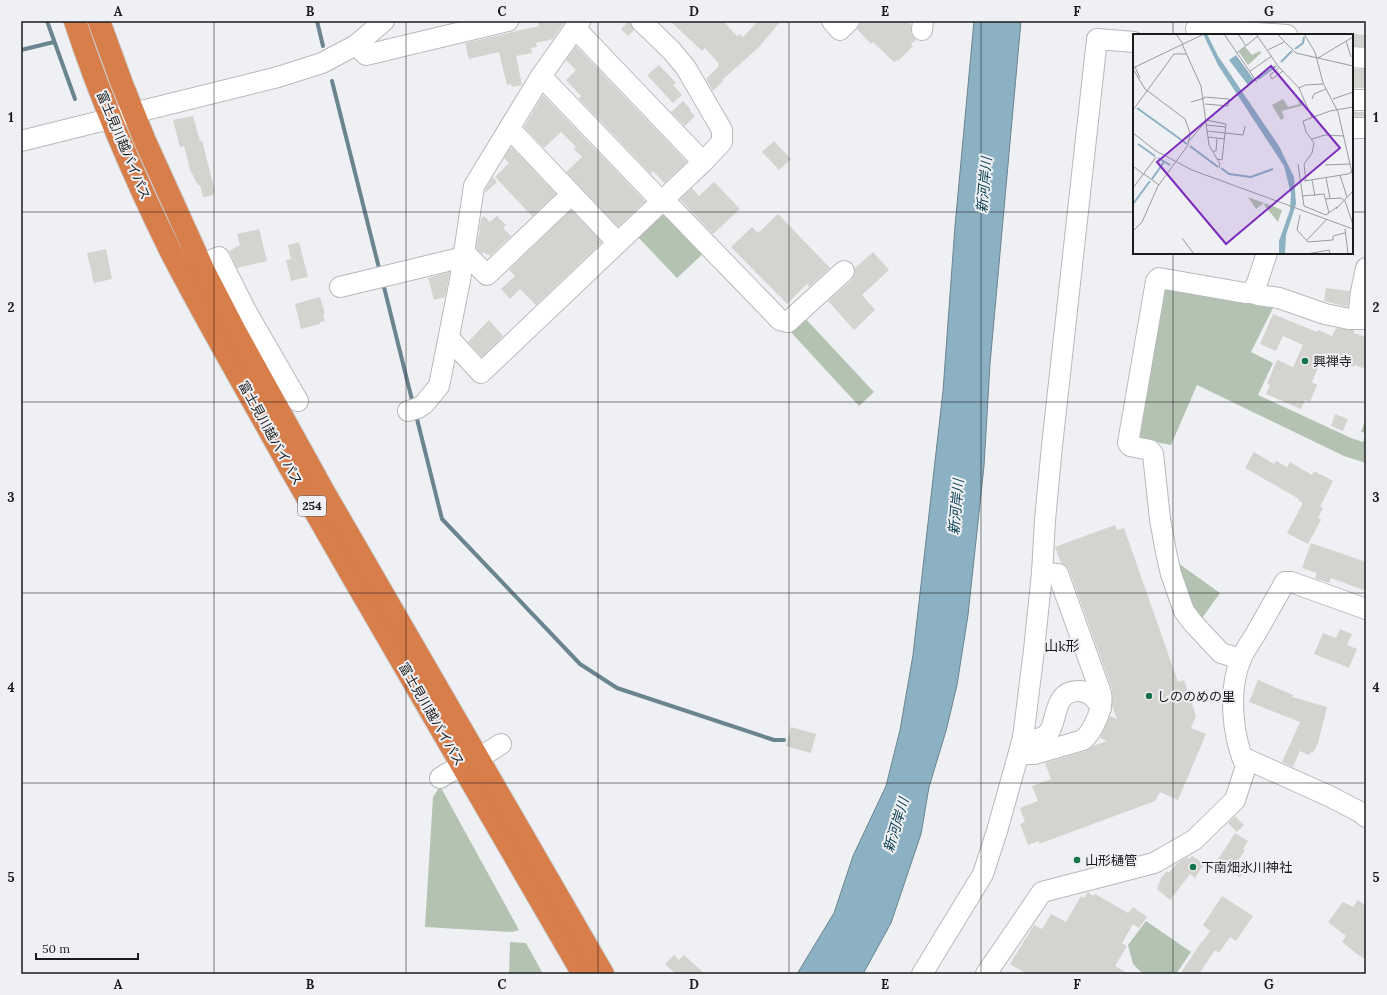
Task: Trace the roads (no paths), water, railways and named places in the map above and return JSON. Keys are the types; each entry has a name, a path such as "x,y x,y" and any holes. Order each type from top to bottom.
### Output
{"highway":[{"name":"富士見川越バイパス","path":"75,21 111,119 159,226 198,302 310,501 470,762 603,974"},
{"name":"富士見川越バイパス","path":"99,21 134,114 201,264 235,331 470,762 583,974"}],"street":[{"path":"21,141 278,77 322,63 356,45 384,21"},
{"path":"356,45 366,56 508,21"},
{"path":"450,338 481,373 703,162 722,142 722,130 686,68 672,51 641,21"},
{"path":"832,21 840,30 849,21"},
{"path":"413,409 430,398 439,386 450,338 474,186 541,76 577,24 703,162"},
{"path":"1196,28 1274,34"},
{"path":"922,974 982,874 991,852 1021,746 1034,657 1051,454 1097,39 1133,42"},
{"path":"1353,57 1366,58"},
{"path":"541,76 780,320 788,322 844,271"},
{"path":"1353,100 1366,100"},
{"path":"509,128 618,243"},
{"path":"464,255 487,275 572,194"},
{"path":"1251,293 1257,283 1267,254"},
{"path":"340,287 464,255"},
{"path":"201,264 219,257 246,311 298,401"},
{"path":"1241,659 1221,654 1184,611 1171,574 1166,552 1160,519 1153,454 1150,450 1130,446 1128,443 1156,281 1159,278 1279,298 1325,314 1362,319 1361,292 1366,268"},
{"path":"1021,746 1035,754 1083,740 1088,735 1101,708 1103,700 1058,574 1042,573"},
{"path":"986,974 1042,892 1154,863 1194,840 1235,800 1246,766 1237,740 1232,712 1236,676 1241,659 1286,582 1290,582 1366,609"},
{"path":"1021,746 1032,740 1043,737 1048,733 1052,726 1056,710 1060,702 1071,692 1084,692 1091,695 1097,700 1101,708"},
{"path":"440,778 501,744"},
{"path":"1242,757 1329,796 1366,816"}],"water":[{"name":"新河岸川","path":"974,21 1021,21 990,364 984,466 968,615 957,685 946,731 929,787 921,834 891,923 863,974 797,974 834,913 853,856 886,786 900,730 913,655 943,391 955,226"}],"waterway":[{"path":"47,21 75,99"},
{"path":"317,21 323,46"},
{"path":"21,50 54,42"},
{"path":"332,81 380,272"},
{"path":"383,283 413,404"},
{"path":"416,415 442,519 580,664 617,688 774,740 784,740"}],"place":[{"name":"興禅寺","path":"1305,361"},
{"name":"しののめの里","path":"1149,696"},
{"name":"山形樋管","path":"1077,860"},
{"name":"下南畑氷川神社","path":"1193,867"}],"district":[{"name":"山k形","path":"1062,646"}]}
